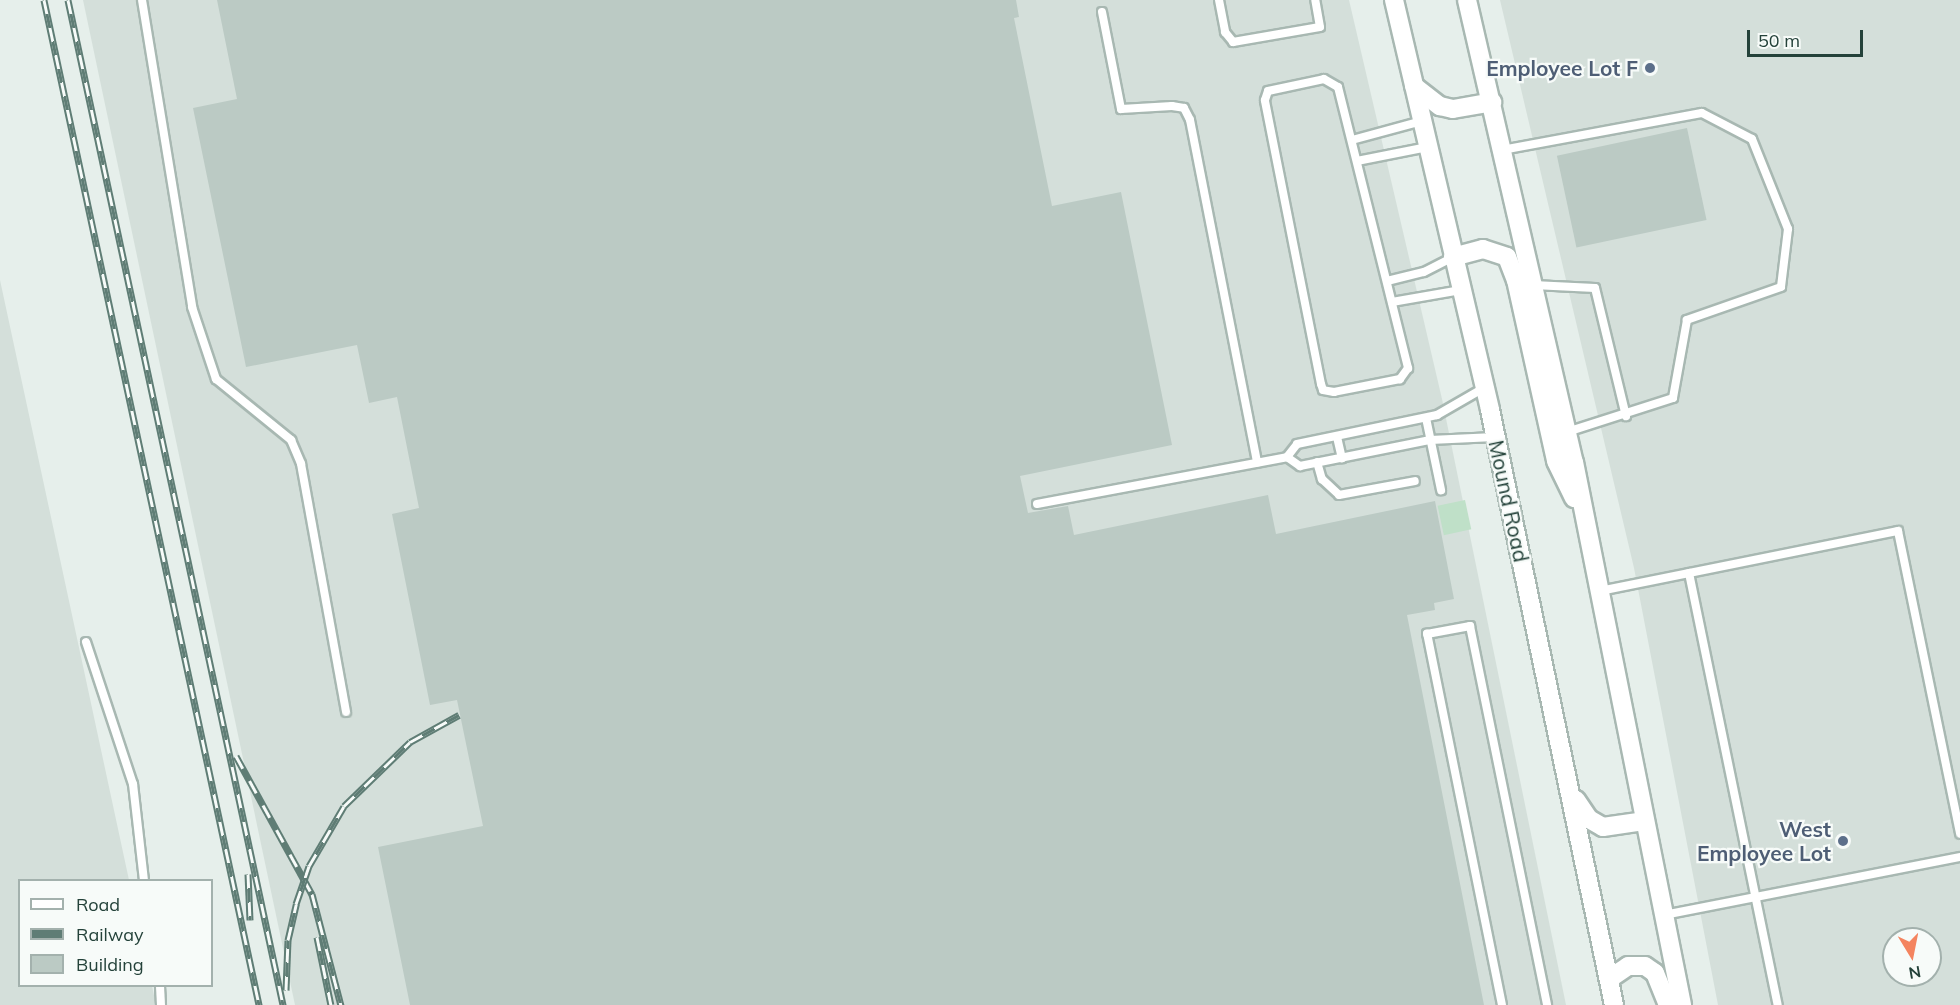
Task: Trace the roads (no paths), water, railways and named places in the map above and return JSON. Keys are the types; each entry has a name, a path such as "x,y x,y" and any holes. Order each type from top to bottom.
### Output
{"main road":[{"name":"Mound Road","path":"1394,0 1495,437 1572,793 1614,1005"},
{"path":"1467,0 1567,432 1682,1005"},
{"path":"1414,86 1440,106 1453,109 1492,102"},
{"path":"1453,257 1483,249 1507,257 1516,280 1556,461 1585,522"},
{"path":"1572,793 1589,819 1603,827 1620,828 1644,821"},
{"path":"1609,979 1628,966 1651,969 1668,1005"}],"lane":[{"path":"142,0 192,307 216,379 291,440 301,464 346,712"},
{"path":"1219,0 1225,32 1233,42 1320,27 1315,0"},
{"path":"1102,12 1121,110 1172,106 1184,108 1190,120 1257,463"},
{"path":"1331,79 1338,87 1357,161 1408,374 1400,380 1345,390 1323,390 1266,95 1274,89 1331,79"},
{"path":"1502,150 1702,113 1752,139 1767,169 1788,229 1780,287 1687,320 1673,398 1626,416 1567,432"},
{"path":"1352,140 1422,121"},
{"path":"1357,161 1428,147"},
{"path":"1387,280 1424,272 1453,257"},
{"path":"1532,285 1595,288 1626,416"},
{"path":"1392,302 1461,290"},
{"path":"1037,504 1287,457 1297,444 1426,418 1484,388"},
{"path":"1426,418 1441,490"},
{"path":"1337,437 1342,458"},
{"path":"1287,457 1300,466 1430,440 1495,437"},
{"path":"1317,462 1322,479 1339,495 1415,481"},
{"path":"1599,591 1898,531 1960,834"},
{"path":"1689,573 1778,1005"},
{"path":"1502,1005 1427,634 1470,626 1547,1005"},
{"path":"86,642 134,784 144,879"},
{"path":"1664,915 1960,857"},
{"path":"160,987 161,1005"}],"railway":[{"path":"44,0 259,1005"},
{"path":"68,0 283,1005"},
{"path":"286,990 288,940 296,904 309,866 344,806 410,742 459,715"},
{"path":"236,756 312,894 341,1005"},
{"path":"248,874 250,920"},
{"path":"317,937 331,1005"}],"place":[{"name":"Employee Lot F","path":"1650,68"},
{"name":"West Employee Lot","path":"1843,841"}]}
